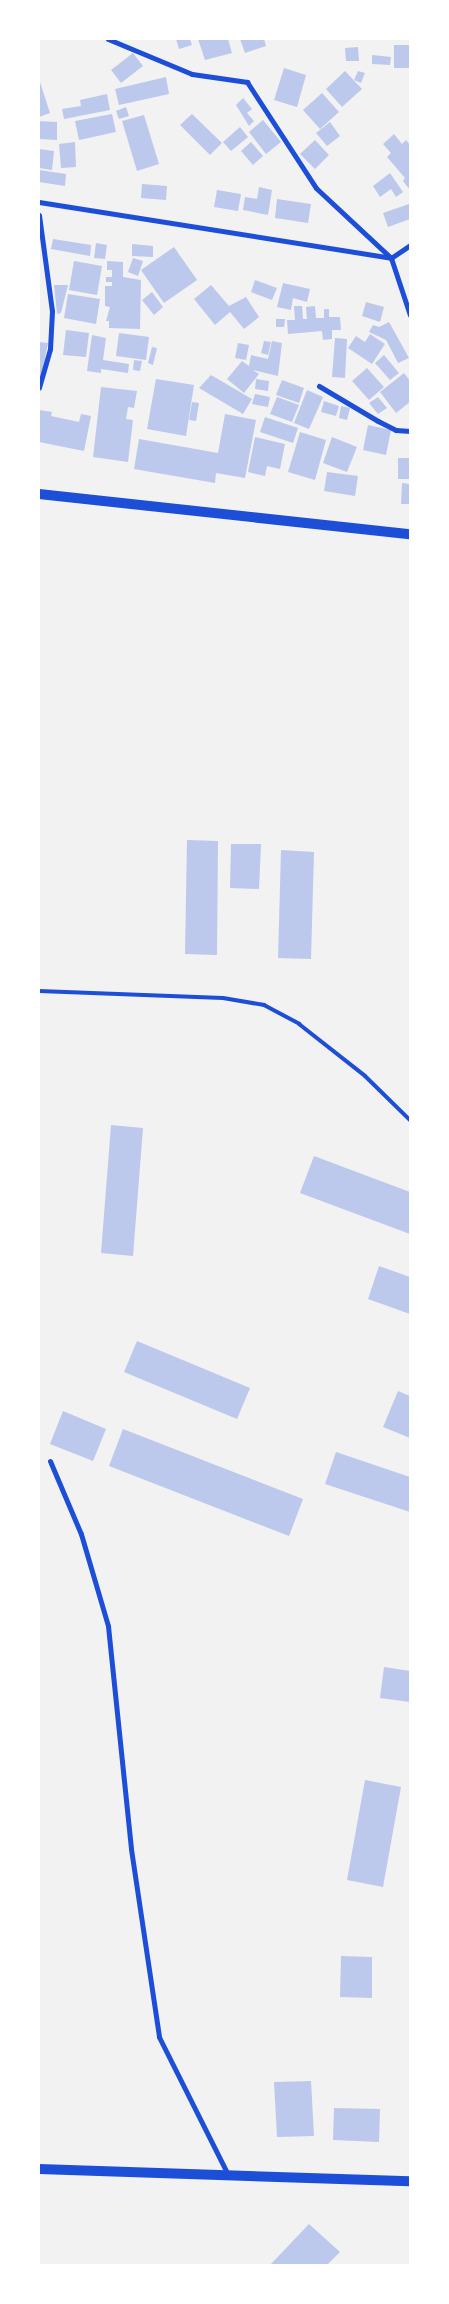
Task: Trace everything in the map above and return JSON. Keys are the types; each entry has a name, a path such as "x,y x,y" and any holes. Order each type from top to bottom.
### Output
{"main road":[{"path":"39,494 410,534"},
{"path":"39,2169 410,2180"}],"street":[{"path":"108,39 192,74 247,82 316,188 391,258 410,315"},
{"path":"39,202 391,258 410,246"},
{"path":"39,215 52,311 50,349 39,387"},
{"path":"320,386 396,430 410,431"},
{"path":"50,1461 81,1534 108,1626 131,1849 159,2037 228,2175"}],"lane":[{"path":"39,991 223,998 264,1005 299,1024 365,1076 410,1120"}],"building":[{"path":"176,39 190,39 192,45 179,49"},
{"path":"198,39 228,39 232,53 205,60"},
{"path":"240,39 264,39 266,46 245,53"},
{"path":"394,45 410,45 410,68 394,68"},
{"path":"358,47 359,61 346,61 345,48"},
{"path":"133,53 143,66 121,83 111,70"},
{"path":"372,55 391,57 390,65 372,64"},
{"path":"284,68 306,75 297,107 274,100"},
{"path":"345,71 362,89 342,107 326,89"},
{"path":"358,71 365,73 361,83 354,80"},
{"path":"166,77 169,94 119,105 115,89"},
{"path":"39,79 50,113 39,117"},
{"path":"322,93 339,112 320,129 303,110"},
{"path":"107,94 110,110 64,119 62,109 81,106 80,100"},
{"path":"243,98 252,109 247,113 254,121 249,126 236,105"},
{"path":"126,107 129,116 119,119 116,111"},
{"path":"112,114 116,132 79,140 75,121"},
{"path":"192,114 222,143 210,155 180,125"},
{"path":"144,115 159,164 137,171 122,121"},
{"path":"263,120 281,142 266,154 249,132"},
{"path":"39,121 57,122 57,140 39,139"},
{"path":"330,122 340,136 327,146 316,133"},
{"path":"240,127 248,137 231,151 223,142"},
{"path":"394,134 402,144 406,140 410,145 410,190 403,181 405,178 387,157 391,153 383,144"},
{"path":"315,140 329,155 315,169 300,154"},
{"path":"75,142 76,167 61,168 59,144"},
{"path":"251,142 263,156 253,165 241,151"},
{"path":"39,149 54,151 52,170 39,168"},
{"path":"39,170 66,174 65,186 39,182"},
{"path":"390,173 403,192 396,197 391,189 380,197 373,186"},
{"path":"142,184 167,186 166,200 141,198"},
{"path":"259,187 272,190 268,215 243,210 245,197 257,199"},
{"path":"217,190 241,194 238,211 214,207"},
{"path":"277,199 311,204 308,223 275,218"},
{"path":"409,204 410,219 388,227 383,213"},
{"path":"53,239 91,245 90,256 51,249"},
{"path":"96,243 107,245 105,259 94,258"},
{"path":"132,244 153,246 153,257 132,256"},
{"path":"174,247 197,280 164,303 141,270"},
{"path":"133,258 143,261 138,276 128,272"},
{"path":"74,261 102,266 97,295 69,290"},
{"path":"107,261 123,262 123,277 141,280 140,329 109,328 109,321 106,321 110,307 105,306 105,286 112,286 112,282 106,282 106,277 112,277 112,270 107,270"},
{"path":"255,280 277,288 272,300 251,292"},
{"path":"283,283 310,289 307,302 293,298 291,310 277,307"},
{"path":"54,285 68,285 61,313 57,314"},
{"path":"211,285 229,306 246,297 259,317 244,329 230,312 215,325 194,299"},
{"path":"152,292 163,307 154,315 142,300"},
{"path":"68,294 100,299 96,324 64,318"},
{"path":"366,302 384,307 380,322 362,316"},
{"path":"294,306 302,306 303,319 307,319 306,307 315,306 316,318 324,318 324,309 329,309 329,317 340,317 341,330 332,330 332,339 323,340 322,331 288,334 287,320 295,320"},
{"path":"276,319 285,319 284,327 276,327"},
{"path":"389,322 409,358 398,363 386,340 369,332 373,325 379,327"},
{"path":"66,330 89,333 86,357 63,355"},
{"path":"119,333 149,337 146,360 116,356"},
{"path":"370,334 385,344 372,364 348,348 356,336 365,342"},
{"path":"92,335 106,338 103,360 129,364 128,373 101,369 101,373 87,371"},
{"path":"335,338 347,339 345,378 332,377"},
{"path":"264,341 271,342 268,355 261,353"},
{"path":"272,341 282,343 278,376 253,370 259,374 244,393 227,379 242,361 249,366 251,355 268,359"},
{"path":"39,342 48,343 40,383 39,383"},
{"path":"238,343 249,345 246,360 235,358"},
{"path":"152,347 157,348 153,365 148,363"},
{"path":"384,355 399,373 390,380 375,363"},
{"path":"134,360 142,361 140,371 133,370"},
{"path":"367,368 384,387 369,400 352,381"},
{"path":"404,373 410,381 410,402 396,413 380,392"},
{"path":"211,375 252,399 243,414 199,388"},
{"path":"156,379 194,385 186,436 147,429"},
{"path":"256,379 269,381 268,391 255,389"},
{"path":"282,380 304,388 299,403 276,395"},
{"path":"101,387 137,391 134,408 128,407 126,419 133,420 128,462 93,457"},
{"path":"307,390 323,397 309,429 294,423"},
{"path":"255,394 270,397 268,407 252,404"},
{"path":"277,397 299,405 292,422 270,414"},
{"path":"378,397 387,408 378,414 369,403"},
{"path":"324,401 339,406 336,416 321,412"},
{"path":"192,402 199,403 196,421 189,420"},
{"path":"341,406 350,408 347,420 339,418"},
{"path":"39,410 52,412 51,416 79,422 81,414 91,416 84,451 39,442"},
{"path":"225,414 256,420 245,478 216,473 215,483 134,469 139,439 218,453"},
{"path":"265,417 298,428 293,443 260,432"},
{"path":"368,425 391,430 386,455 363,450"},
{"path":"300,432 326,440 315,480 288,472"},
{"path":"255,437 285,444 280,469 267,466 265,476 248,472"},
{"path":"332,437 357,447 347,472 323,463"},
{"path":"398,458 410,458 410,479 398,479"},
{"path":"327,472 358,476 355,496 324,491"},
{"path":"402,483 410,484 410,504 401,504"},
{"path":"187,840 218,841 217,955 185,954"},
{"path":"231,844 261,844 259,889 230,888"},
{"path":"281,850 314,852 311,959 278,958"},
{"path":"111,1125 143,1128 133,1256 101,1253"},
{"path":"314,1156 410,1192 410,1234 300,1193"},
{"path":"379,1266 410,1277 410,1314 368,1299"},
{"path":"137,1341 250,1388 237,1419 124,1372"},
{"path":"398,1391 410,1396 410,1438 383,1427"},
{"path":"63,1411 106,1429 93,1461 50,1444"},
{"path":"123,1429 303,1499 289,1536 109,1466"},
{"path":"336,1452 410,1477 410,1512 325,1484"},
{"path":"384,1667 410,1671 410,1702 380,1698"},
{"path":"365,1780 401,1787 383,1887 347,1880"},
{"path":"341,1956 372,1957 372,1998 340,1997"},
{"path":"311,2081 314,2136 277,2137 274,2082"},
{"path":"334,2108 380,2109 379,2142 333,2140"},
{"path":"309,2224 340,2252 327,2265 270,2265"}]}
